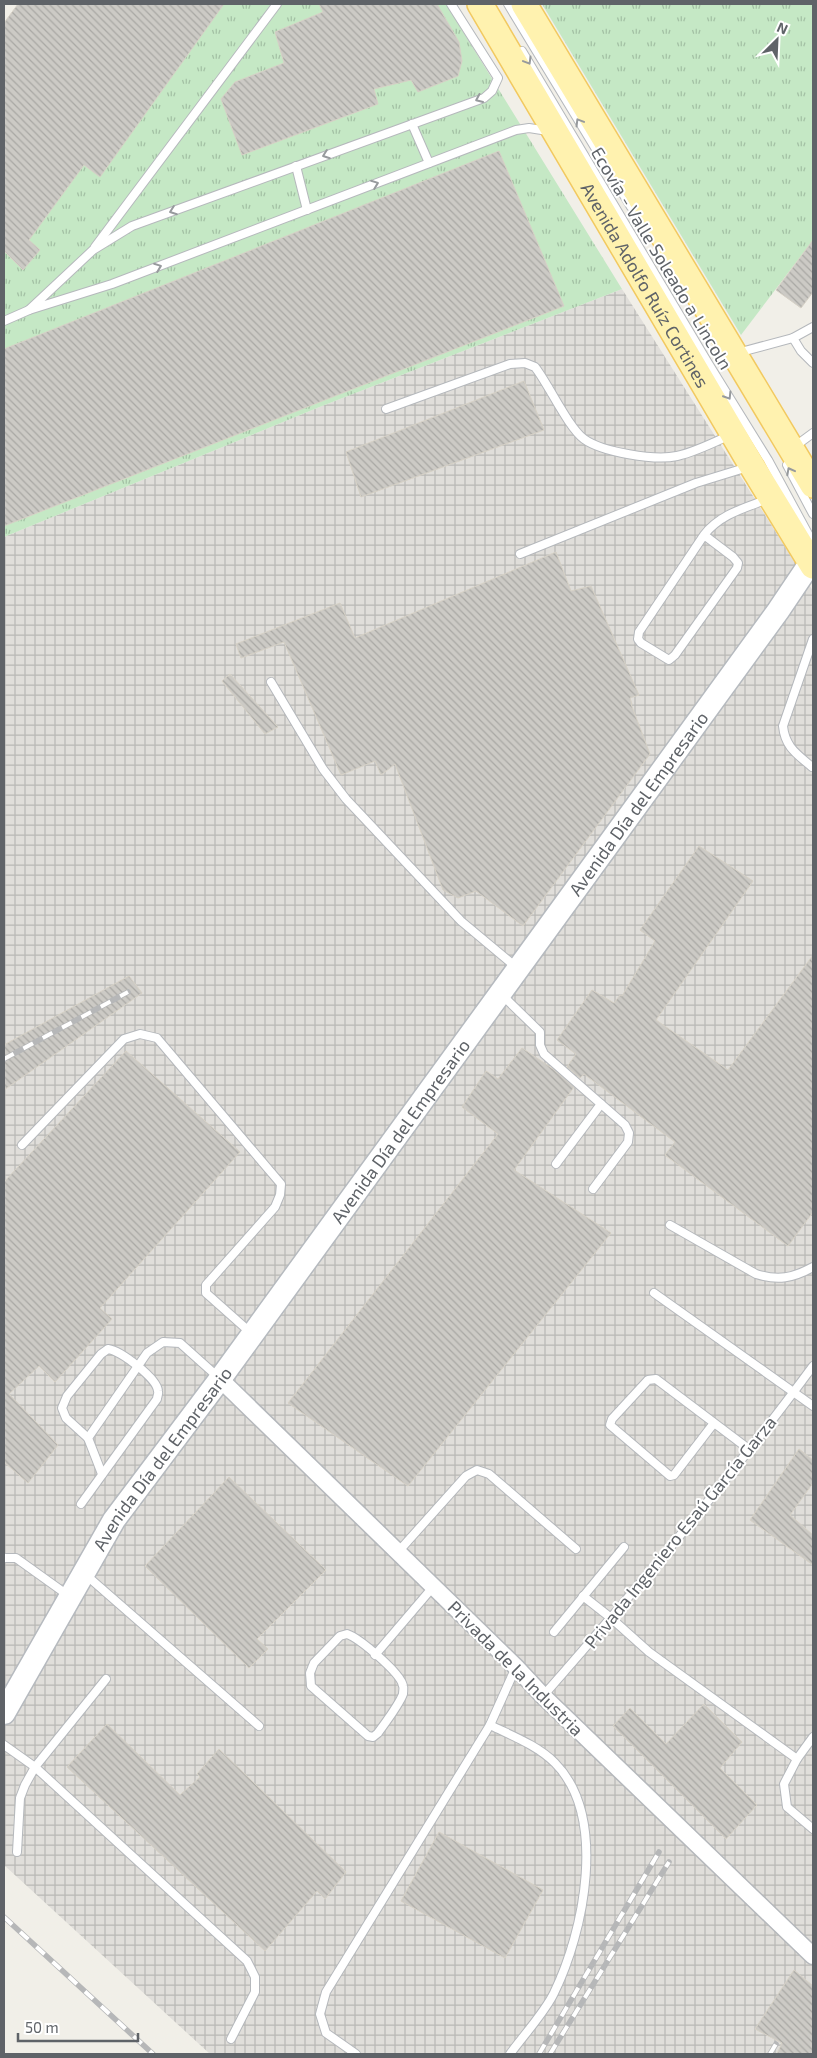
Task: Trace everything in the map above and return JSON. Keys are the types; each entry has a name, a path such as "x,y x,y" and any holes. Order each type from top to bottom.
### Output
{"main road":[{"name":"Avenida Adolfo Ruíz Cortines","path":"480,4 752,466 813,558"},
{"path":"524,4 690,282 735,353 787,451 813,485"}],"street":[{"name":"Avenida Día del Empresario","path":"4,1713 114,1520 220,1379 778,611 813,558"},
{"name":"Privada de la Industria","path":"220,1379 516,1667 543,1696 813,1956"}],"lane":[{"path":"29,310 93,250 277,4"},
{"path":"93,250 132,226 484,98 496,86 498,78 451,4"},
{"name":"Ecovía - Valle Soleado a Lincoln","path":"508,4 635,212"},
{"path":"519,45 708,363 768,460 813,558"},
{"path":"412,124 429,163"},
{"path":"4,321 29,310 112,284 516,130 528,128 556,133"},
{"path":"296,166 307,210"},
{"path":"735,353 754,350 793,338 813,327"},
{"path":"793,338 800,351 813,363"},
{"path":"386,409 510,364 525,363 535,367 569,421 584,439 608,450 651,457 675,456 734,433"},
{"path":"813,433 787,451 813,514"},
{"path":"520,554 696,483 752,466"},
{"path":"704,534 733,557 738,563 737,568 675,655 668,660 641,643 638,636 704,534 713,523 726,515 773,497"},
{"path":"812,766 790,748 784,737 784,726 813,639"},
{"path":"270,682 323,770 346,799 461,921 517,968"},
{"path":"499,993 540,1032 540,1045 544,1054 625,1125 630,1133 628,1142 593,1189"},
{"path":"22,1145 124,1039 140,1034 157,1038 281,1184 280,1195 275,1207 206,1285 206,1293 212,1300 252,1334"},
{"path":"556,1164 601,1104"},
{"path":"670,1225 756,1274 770,1278 785,1278 798,1276 813,1267"},
{"path":"654,1293 795,1391 813,1406"},
{"path":"88,1438 147,1353 164,1342 180,1343 220,1379"},
{"path":"81,1504 157,1399 158,1391 155,1384 138,1366 116,1350 108,1349 101,1354 67,1396 62,1408 66,1418 88,1438 102,1474"},
{"name":"Privada Ingeniero Esaú García Garza","path":"543,1696 611,1618 750,1450 813,1368"},
{"path":"714,1423 674,1476 670,1476 610,1425 612,1418 648,1380 656,1379 750,1450"},
{"path":"398,1552 466,1476 478,1470 489,1474 576,1549"},
{"path":"554,1632 624,1546"},
{"path":"4,1558 16,1558 69,1596"},
{"path":"83,1572 259,1726"},
{"path":"375,1655 434,1587"},
{"path":"583,1596 649,1652 797,1759"},
{"path":"347,1634 356,1637 375,1655 398,1675 404,1685 402,1695 378,1734 368,1736 311,1686 310,1673 314,1663 340,1636 347,1634"},
{"path":"356,2054 326,2033 320,2014 326,1992 490,1725 516,1667"},
{"path":"17,1852 20,1798 25,1785 35,1767 106,1679"},
{"path":"490,1725 540,1750 555,1763 564,1775 577,1801 582,1818 586,1852 579,1923 571,1951 554,1994 510,2054"},
{"path":"813,1736 797,1759 784,1784 787,1806 813,1829"},
{"path":"4,1745 35,1767 248,1961 255,1977 255,1992 231,2040"}],"shaded area":[{"path":"622,289 813,591 813,2054 210,2054 4,1865 4,537 317,408"}],"green space":[{"path":"23,4 446,4 622,289 317,408 4,537 4,30"},
{"path":"542,4 813,4 813,240 741,335"}],"building":[{"path":"18,4 224,4 100,177 84,165 29,240 40,250 23,270 4,251 4,23"},
{"path":"319,4 437,4 459,42 462,61 458,76 418,92 411,80 374,89 378,104 242,155 221,99 235,82 284,63 275,32 323,12"},
{"path":"499,151 564,306 4,526 4,349"},
{"path":"813,240 813,292 801,308 776,290"},
{"path":"524,381 544,430 361,497 346,452"},
{"path":"556,552 571,591 591,586 639,695 630,698 631,704 650,754 523,926 476,891 458,898 443,890 395,764 381,775 375,761 341,775 284,642 241,658 236,644 340,603 355,638"},
{"path":"230,674 278,727 265,734 222,681"},
{"path":"699,846 753,881 656,1020 728,1070 813,955 813,1212 788,1246 665,1155 675,1142 584,1074 580,1078 567,1067 576,1054 557,1040 592,990 614,1003 620,995 622,996 655,941 640,930"},
{"path":"129,976 142,993 4,1090 4,1045"},
{"path":"522,1048 553,1069 574,1087 514,1170 611,1233 408,1486 288,1403 498,1134 462,1107 486,1071 498,1079"},
{"path":"126,1051 240,1152 100,1308 112,1319 55,1382 39,1366 9,1394 58,1445 28,1483 4,1462 4,1182"},
{"path":"799,1449 813,1460 813,1483 790,1515 813,1535 813,1565 750,1520"},
{"path":"229,1477 326,1570 257,1639 268,1649 249,1668 145,1566"},
{"path":"704,1704 742,1742 720,1768 757,1805 726,1839 613,1726 630,1708 666,1744"},
{"path":"107,1724 180,1795 200,1777 197,1774 219,1749 346,1872 325,1899 317,1891 265,1951 67,1767"},
{"path":"439,1832 543,1890 505,1958 401,1901"},
{"path":"794,1970 813,1986 813,2054 777,2054 782,2043 755,2029"}],"railway":[{"path":"4,1059 128,992"},
{"path":"539,2054 659,1852"},
{"path":"550,2054 669,1862"},
{"path":"4,1917 153,2054"},
{"path":"770,2054 776,2044"}]}
